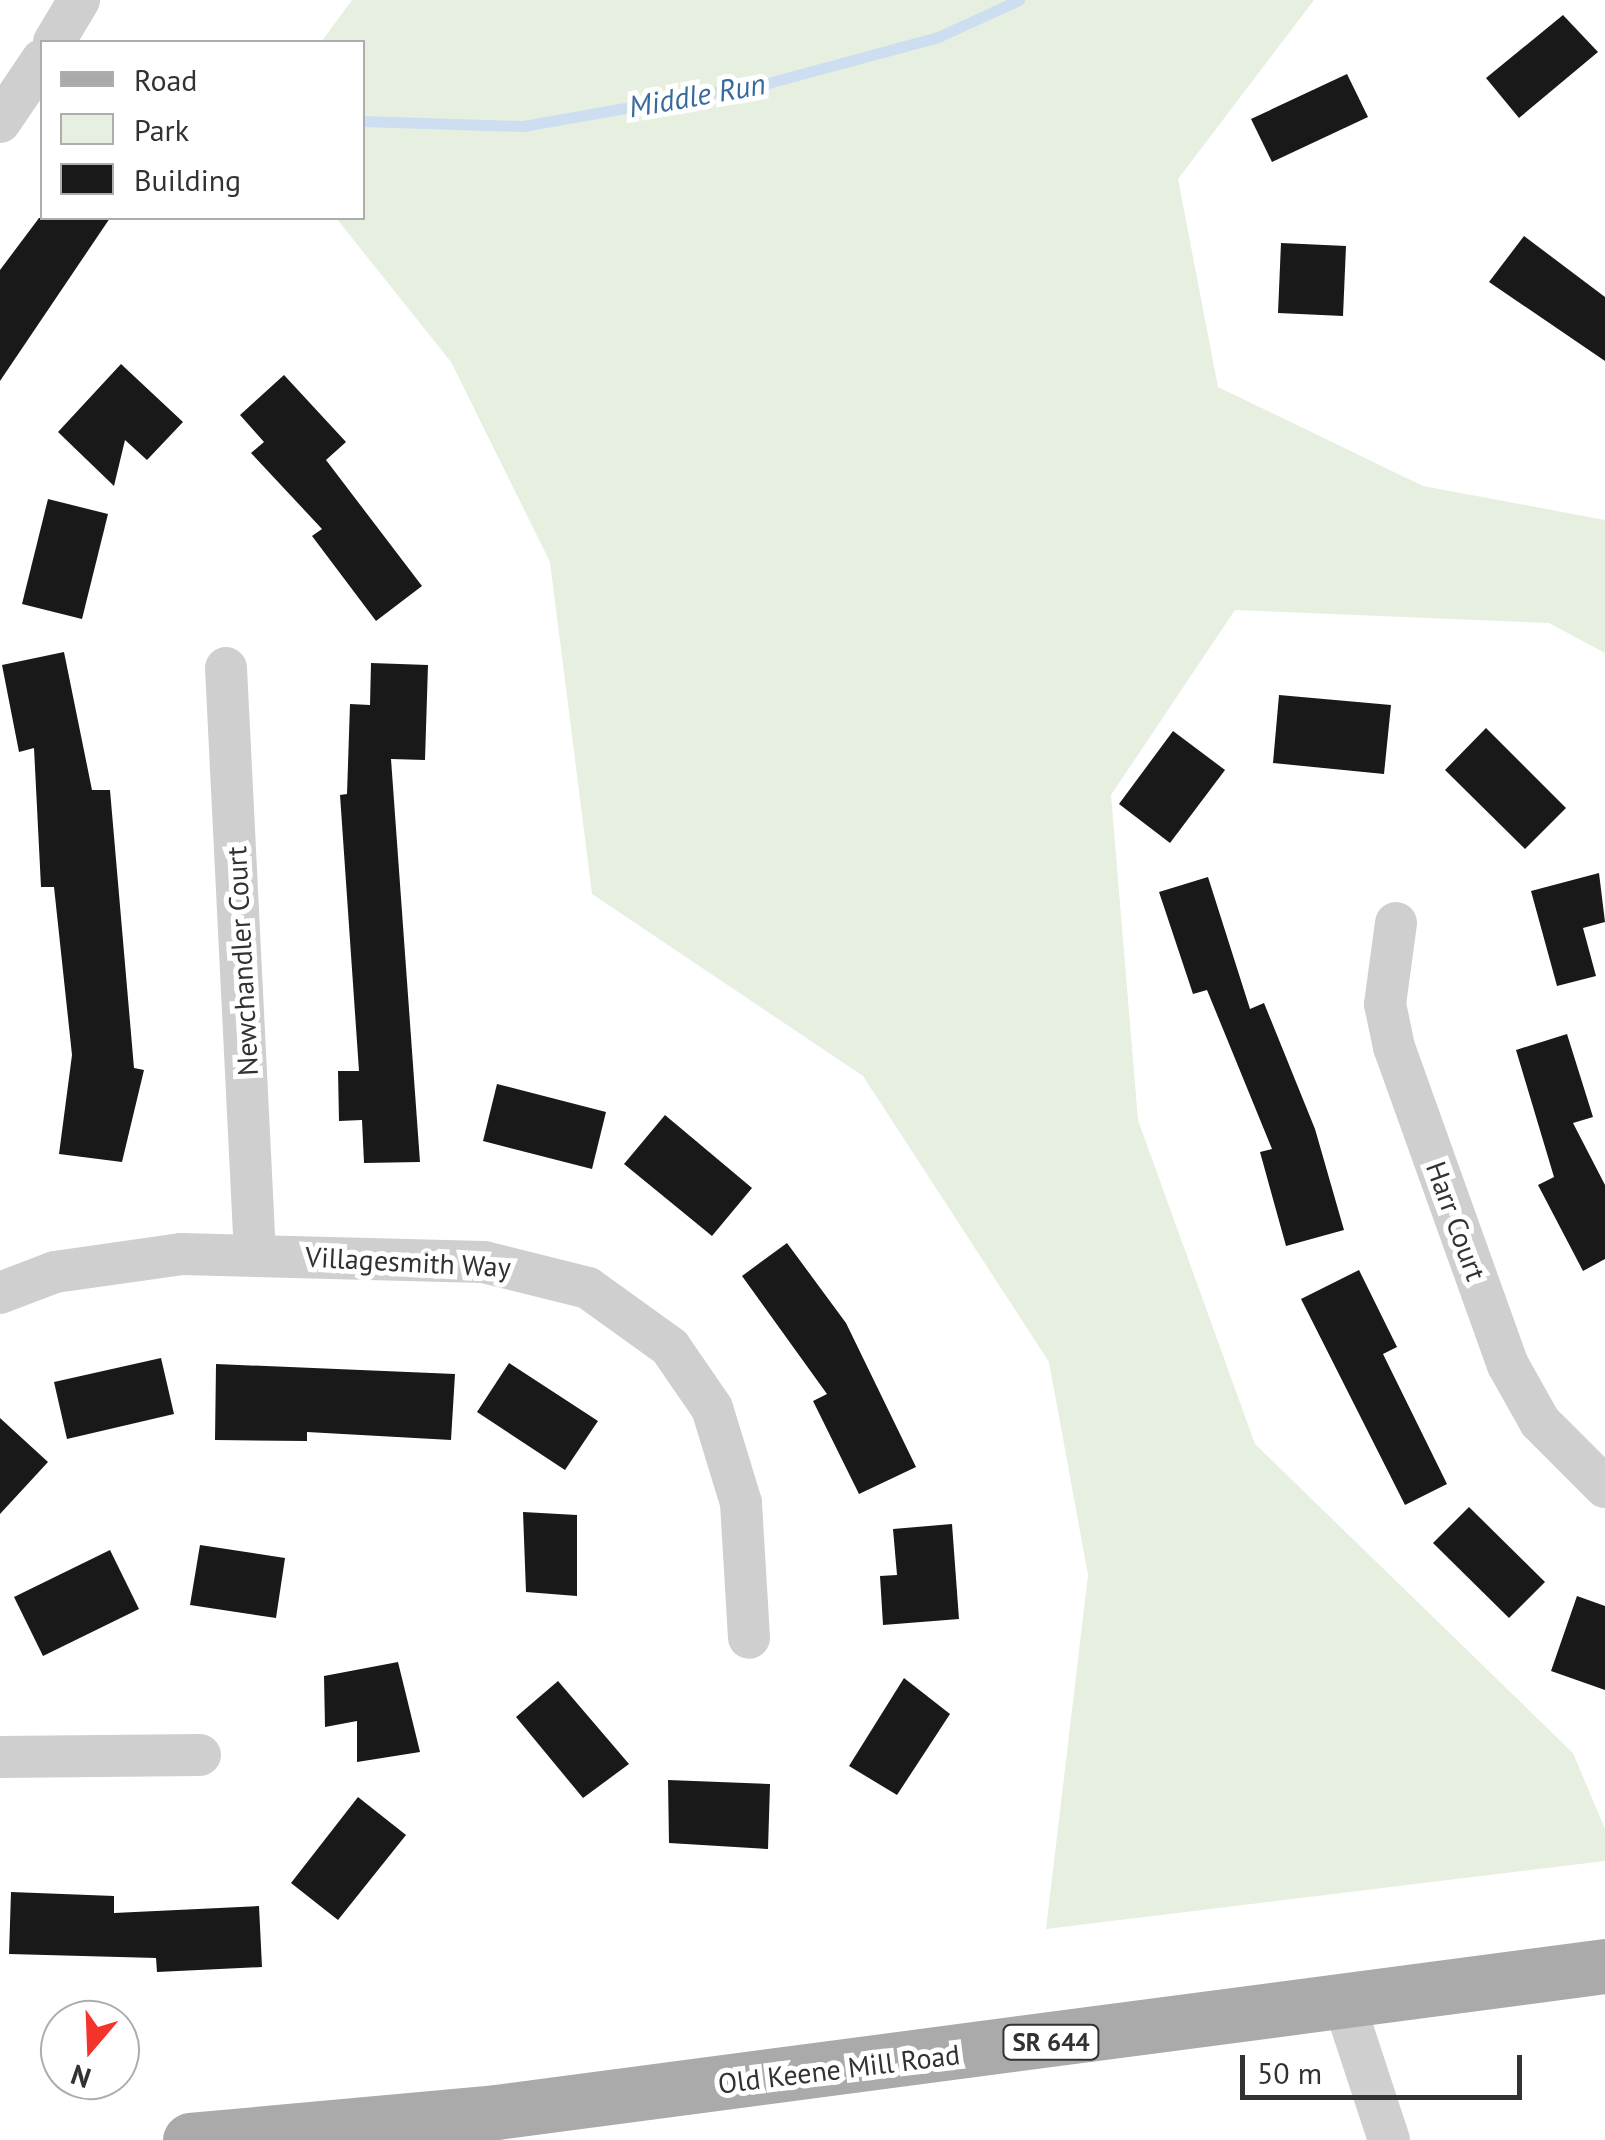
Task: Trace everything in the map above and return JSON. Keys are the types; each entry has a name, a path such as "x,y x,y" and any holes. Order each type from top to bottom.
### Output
{"main road":[{"name":"Old Keene Mill Road","path":"190,2140 498,2126 1605,1966"}],"street":[{"path":"55,40 79,0"},
{"path":"0,122 40,63"},
{"name":"Newchandler Court","path":"226,668 255,1254"},
{"name":"Harr Court","path":"1396,923 1385,1004 1394,1047 1508,1365 1548,1433 1605,1487"},
{"name":"Villagesmith Way","path":"0,1293 115,1259 255,1254 524,1268 588,1288 640,1320 691,1373 728,1444 742,1503 749,1638"},
{"path":"0,1757 200,1754"},
{"path":"1345,2006 1389,2140"}],"green space":[{"path":"352,0 1314,0 1178,179 1218,387 1423,486 1605,520 1605,653 1549,623 1235,610 1111,795 1138,1120 1255,1444 1573,1753 1605,1829 1605,1861 1046,1929 1088,1575 1049,1362 863,1076 592,894 550,562 451,362 338,220 365,220 365,40 322,40"}],"building":[{"path":"1563,15 1598,52 1519,118 1486,78"},
{"path":"1347,74 1368,117 1272,162 1251,119"},
{"path":"39,218 109,220 0,381 0,270"},
{"path":"1524,236 1605,297 1605,361 1489,282"},
{"path":"1281,243 1346,246 1343,316 1278,313"},
{"path":"121,364 183,422 147,460 125,440 114,486 58,432"},
{"path":"284,375 346,442 326,460 422,586 376,621 312,536 322,529 251,453 264,442 240,415"},
{"path":"48,499 108,514 82,619 22,604"},
{"path":"64,652 92,790 110,790 134,1068 144,1070 122,1162 59,1154 72,1055 54,887 41,887 34,748 19,752 2,665"},
{"path":"371,663 428,665 425,760 391,759 420,1162 364,1163 362,1120 339,1121 338,1071 359,1071 340,795 347,794 350,704 370,705"},
{"path":"1279,695 1391,705 1384,774 1273,763"},
{"path":"1486,728 1566,808 1525,849 1445,770"},
{"path":"1173,731 1225,770 1170,843 1119,804"},
{"path":"1599,873 1605,922 1583,928 1596,976 1557,986 1531,891"},
{"path":"1208,877 1250,1009 1264,1003 1315,1129 1344,1230 1286,1246 1260,1152 1272,1149 1207,990 1193,994 1159,892"},
{"path":"1567,1034 1593,1117 1573,1123 1605,1185 1605,1259 1583,1271 1538,1185 1554,1177 1516,1050"},
{"path":"497,1084 606,1112 592,1169 483,1141"},
{"path":"665,1115 752,1188 712,1236 624,1164"},
{"path":"787,1243 846,1323 916,1467 859,1494 813,1401 827,1394 742,1276"},
{"path":"1359,1270 1397,1347 1383,1354 1447,1484 1405,1505 1301,1299"},
{"path":"161,1358 174,1414 67,1439 54,1382"},
{"path":"509,1363 598,1421 565,1470 477,1412"},
{"path":"216,1364 455,1374 451,1440 307,1432 307,1441 215,1440"},
{"path":"0,1418 48,1462 0,1514"},
{"path":"1469,1507 1545,1582 1509,1618 1433,1543"},
{"path":"523,1512 577,1515 577,1596 526,1592"},
{"path":"952,1524 959,1619 883,1625 880,1576 897,1575 893,1529"},
{"path":"200,1545 285,1558 276,1618 190,1605"},
{"path":"110,1550 139,1609 43,1656 14,1597"},
{"path":"1577,1596 1605,1606 1605,1690 1551,1671"},
{"path":"398,1662 420,1752 357,1762 357,1721 325,1727 324,1676"},
{"path":"904,1678 950,1714 897,1795 849,1766"},
{"path":"558,1681 629,1764 583,1798 516,1717"},
{"path":"668,1780 770,1784 768,1849 669,1843"},
{"path":"358,1797 406,1835 338,1920 291,1883"},
{"path":"11,1892 114,1896 114,1913 259,1906 262,1967 157,1972 156,1958 9,1954"}],"waterway":[{"name":"Middle Run","path":"365,121 523,126 768,83 938,37 1019,0"}]}
